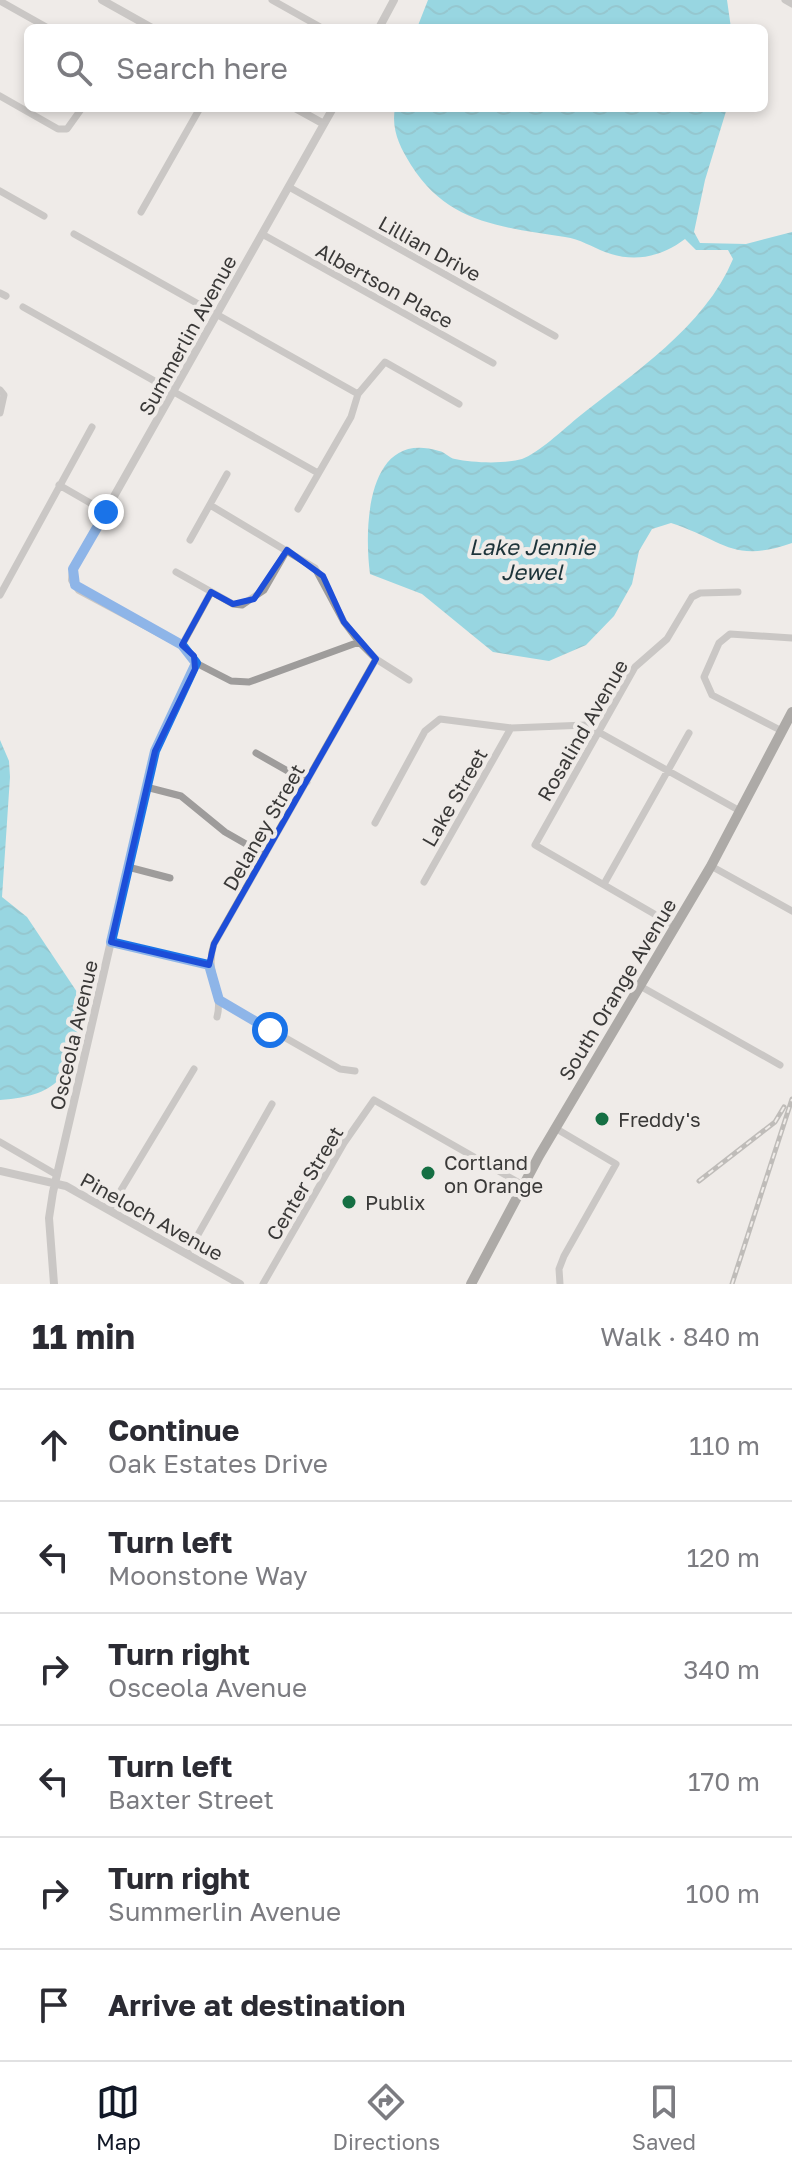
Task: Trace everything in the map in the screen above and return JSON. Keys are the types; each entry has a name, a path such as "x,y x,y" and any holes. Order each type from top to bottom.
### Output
{"main road":[{"name":"South Orange Avenue","path":"471,1284 555,1128 711,866 792,712"}],"street":[{"path":"102,0 145,24"},
{"path":"272,0 315,24"},
{"path":"381,24 394,0"},
{"path":"785,0 792,4"},
{"path":"0,1 41,24"},
{"path":"0,96 24,110"},
{"path":"28,112 58,129 67,129 80,112"},
{"path":"141,212 198,112"},
{"path":"302,112 324,124"},
{"name":"Summerlin Avenue","path":"182,645 86,594 72,580 75,564 331,112"},
{"name":"Lillian Drive","path":"289,187 555,336"},
{"path":"0,191 44,216"},
{"path":"74,234 358,394"},
{"name":"Albertson Place","path":"262,234 493,363"},
{"path":"23,307 318,473"},
{"path":"298,509 351,417 358,394 385,362 459,404"},
{"path":"0,390 4,395 0,413"},
{"path":"1,589 92,427"},
{"path":"190,540 227,474"},
{"path":"59,485 106,512"},
{"path":"210,505 308,562 323,576 344,622 359,642 376,659 409,680"},
{"path":"176,572 242,605 264,590 287,550"},
{"path":"211,592 182,645 196,663 231,681 249,682 359,642"},
{"name":"Rosalind Avenue","path":"604,884 535,845 635,667 667,639 692,597 700,593 738,592"},
{"path":"782,731 712,695 704,677 719,643 730,634 792,638"},
{"name":"Delaney Street","path":"209,965 214,944 376,659"},
{"name":"Osceola Avenue","path":"54,1284 49,1218 56,1179 146,787 161,736 196,663"},
{"path":"375,823 428,726 435,720 511,728 573,723 599,731 740,811"},
{"name":"Lake Street","path":"424,882 511,728"},
{"path":"675,926 604,884 689,733"},
{"path":"256,753 307,782"},
{"path":"146,787 181,796 225,832 265,855"},
{"path":"711,866 792,911"},
{"path":"128,867 170,878"},
{"path":"111,942 209,965 219,1000 217,1017"},
{"path":"640,986 780,1065"},
{"path":"219,1000 340,1069 355,1071"},
{"path":"109,1210 194,1069"},
{"name":"Center Street","path":"263,1284 344,1143 374,1100 523,1185"},
{"path":"187,1254 272,1104"},
{"path":"555,1128 616,1164 564,1256 559,1269 560,1284"},
{"path":"0,1142 56,1179"},
{"name":"Pineloch Avenue","path":"0,1171 56,1179 240,1284"}],"highlighted area":[{"path":"287,550 323,576 344,622 376,659 214,944 209,965 111,942 155,751 195,669 194,656 182,645 211,592 233,604 254,599"}],"water":[{"path":"428,0 727,0 730,24 419,24"},
{"name":"Lake Jennie Jewel","path":"395,112 726,112 705,180 694,232 700,243 746,244 792,232 792,543 772,549 741,550 671,523 652,529 639,551 632,584 614,616 586,645 549,661 493,652 422,594 370,574 370,509 384,468 397,454 415,448 441,452 455,459 489,462 515,461 528,456 643,367 686,328 721,284 733,259 728,250 696,250 685,239 657,254 626,257 605,252 576,239 479,219 442,200 426,185 403,152 394,124"},
{"path":"0,740 9,761 10,777 2,897 27,917 79,995 80,1003 76,1044 64,1074 40,1092 0,1100"}],"railway":[{"path":"732,1284 792,1099"},
{"path":"699,1181 775,1122 784,1107"}],"place":[{"name":"Freddy's","path":"602,1119"},
{"name":"Cortland on Orange","path":"428,1173"},
{"name":"Publix","path":"349,1202"}],"route":[{"path":"106,512 73,569 72,580 79,590 182,645 194,656 196,663 155,751 111,942 209,965 219,1000 270,1030"}]}
